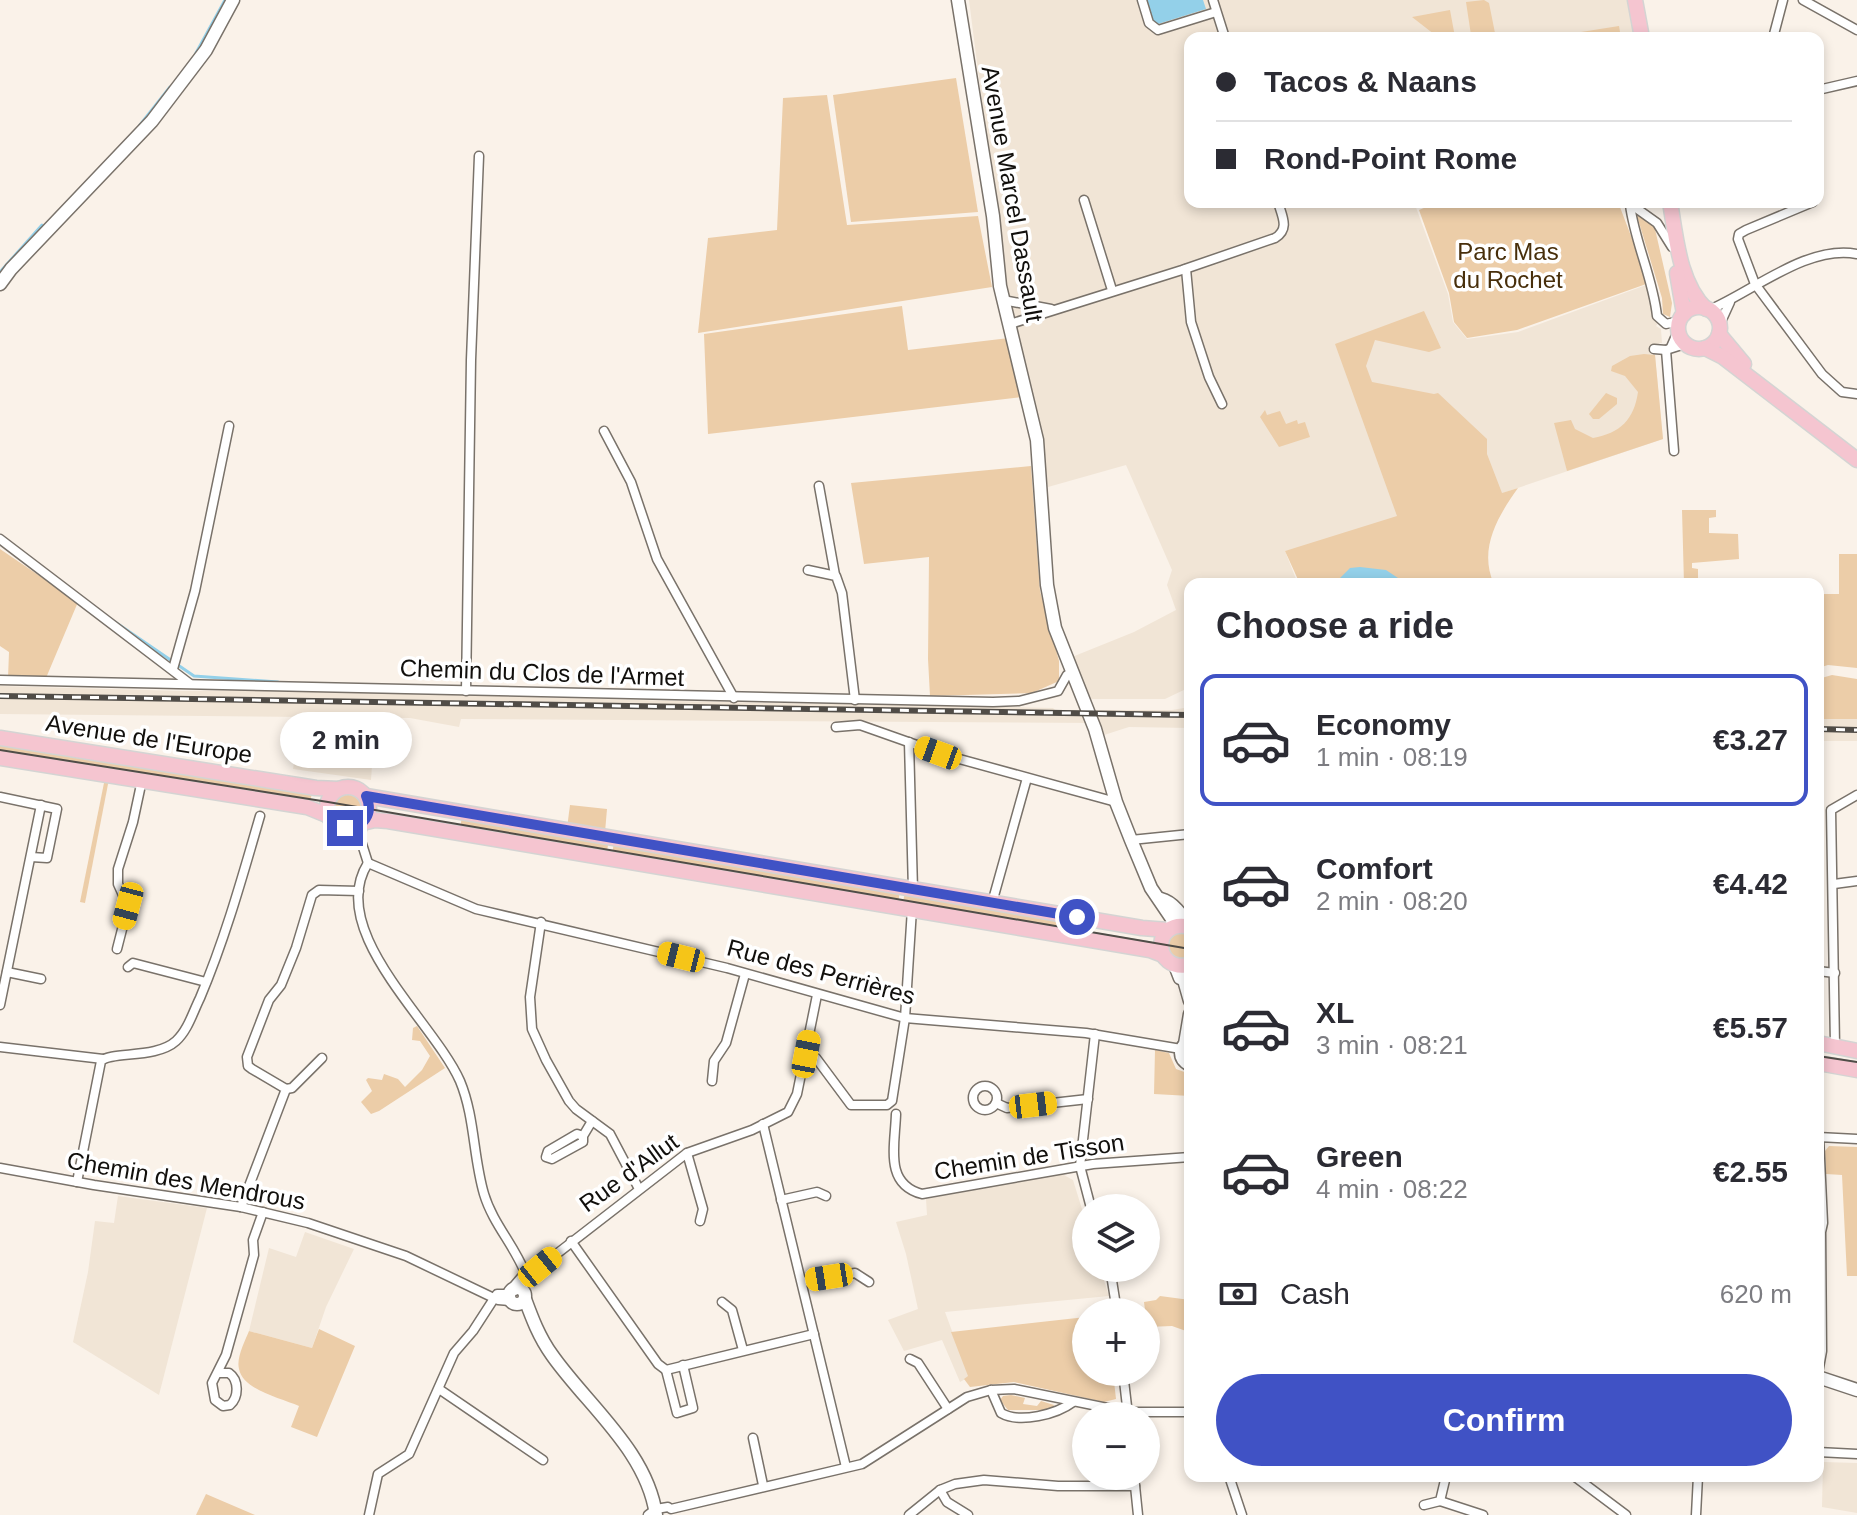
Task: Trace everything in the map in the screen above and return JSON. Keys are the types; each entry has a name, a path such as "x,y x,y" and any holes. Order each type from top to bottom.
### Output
{"main road":[{"path":"1637,0 1641,32"},
{"path":"1665,208 1672,247 1677,335 1695,349 1705,348 1714,343 1719,329"},
{"path":"1671,208 1679,251 1690,286 1708,309 1730,349 1760,380 1857,453"},
{"path":"1677,335 1694,308 1708,309"},
{"path":"1705,348 1723,357 1857,460"},
{"name":"Avenue de l'Europe","path":"0,738 338,789"},
{"name":"Avenue de l'Europe","path":"0,758 312,808 329,816"},
{"path":"1180,963 1150,950 388,821 375,820 345,828 338,826 329,816 328,802 338,789 356,788 366,796 913,890 1153,930 1184,927"},
{"path":"362,824 369,810 366,796"},
{"path":"1170,928 1161,944 1180,963"},
{"path":"1824,1044 1857,1051"},
{"path":"1824,1064 1857,1070"}],"street":[{"path":"0,284 152,121 206,50 233,0"},
{"name":"Avenue Marcel Dassault","path":"958,0 993,216 1003,300 1037,440 1050,605 1059,642 1095,729 1116,802 1151,888 1172,919 1170,928"},
{"path":"1142,0 1149,23 1158,30 1216,12"},
{"path":"1213,0 1223,32"},
{"path":"1775,32 1783,0"},
{"path":"1803,0 1857,30"},
{"path":"1824,89 1857,81"},
{"path":"466,691 471,376 479,156"},
{"path":"1084,200 1112,290"},
{"path":"1003,300 1051,309 1186,269 1279,235 1283,232 1284,224 1280,208"},
{"path":"1630,208 1655,296 1657,316 1677,335 1674,451"},
{"path":"1636,208 1657,223 1672,247"},
{"path":"1800,208 1739,234 1740,247 1755,284 1822,374 1842,392 1857,394"},
{"path":"1708,309 1730,302 1755,284 1786,270 1831,254 1857,254"},
{"path":"1186,269 1193,329 1222,404"},
{"path":"1719,329 1730,302"},
{"path":"1010,324 1048,314 1051,309"},
{"path":"1654,349 1677,335"},
{"path":"173,669 199,577 229,426"},
{"path":"604,431 631,482 657,559 733,695"},
{"path":"819,486 835,575 842,593 855,698"},
{"path":"0,539 189,683"},
{"path":"808,570 835,575"},
{"name":"Chemin du Clos de l'Armet","path":"0,680 1019,701 1058,691 1071,673"},
{"path":"836,727 860,725 945,755 1116,802"},
{"path":"909,742 913,890"},
{"path":"992,903 1027,778"},
{"path":"117,949 128,906 118,884 118,869 142,779"},
{"path":"1835,1046 1831,810 1857,795"},
{"path":"0,797 55,808 57,813 47,858 31,857"},
{"path":"0,1005 41,805"},
{"path":"77,1182 98,1068 107,1056 137,1056 169,1046 186,1028 224,940 260,816"},
{"path":"362,824 361,841 368,863 361,875 359,891 362,926 373,951 458,1077 470,1113 483,1192 526,1275 516,1297"},
{"path":"345,828 361,841"},
{"path":"1131,840 1184,835"},
{"name":"Rue des Perrières","path":"368,863 476,909 541,922 905,1018 1184,1045"},
{"path":"1834,884 1857,881"},
{"path":"322,1058 292,1088 286,1089 248,1066 247,1057 269,1000 281,985 296,948 312,895 319,890 359,891"},
{"name":"Avenue Marcel Dassault","path":"1161,899 1176,909 1184,919"},
{"path":"806,1054 816,1058 851,1105 889,1105 894,1096 905,1018 912,909"},
{"path":"541,922 530,997 532,1029 569,1101 610,1134 639,1189"},
{"path":"128,967 133,963 206,982"},
{"path":"7,972 41,979"},
{"path":"1824,972 1835,973"},
{"path":"712,1081 714,1061 726,1043 745,974"},
{"name":"Rue d'Allut","path":"526,1275 687,1153 788,1112 792,1108 806,1054 817,995"},
{"path":"1087,1194 1080,1166 1095,1034"},
{"path":"0,1047 103,1059"},
{"path":"241,1207 286,1089"},
{"path":"996,1103 1007,1108 1088,1099"},
{"name":"Chemin de Tisson","path":"896,1114 896,1175 902,1185 922,1194 1080,1166 1184,1157"},
{"path":"583,1136 592,1121"},
{"path":"763,1124 846,1467"},
{"path":"1824,1137 1857,1139"},
{"path":"687,1153 703,1209 700,1221"},
{"name":"Chemin des Mendrous","path":"0,1168 241,1207 308,1223 406,1256 495,1297"},
{"path":"781,1200 817,1192 826,1196"},
{"path":"226,1355 237,1389 234,1401 223,1406 213,1398 211,1390 214,1376 226,1355 254,1255 253,1240 263,1212"},
{"path":"571,1241 658,1364 666,1370 677,1413 693,1408 683,1365"},
{"path":"802,1282 855,1273 869,1282"},
{"path":"369,1515 378,1474 409,1454 454,1353 497,1294 516,1297 551,1353 637,1463 648,1485 655,1514 668,1507 671,1509 846,1467 877,1456 967,1397 991,1390 1014,1389 1073,1402"},
{"path":"722,1302 732,1310 743,1350"},
{"path":"666,1370 814,1334"},
{"path":"910,1359 918,1363 948,1409"},
{"path":"218,1373 233,1375"},
{"path":"1824,1377 1857,1390"},
{"path":"439,1389 543,1460"},
{"path":"991,1390 1001,1413 1012,1417 1052,1414 1072,1403"},
{"path":"1160,1413 1184,1412"},
{"path":"753,1438 763,1485"},
{"path":"1824,1452 1857,1454"},
{"path":"909,1515 940,1490 955,1484 984,1480 1072,1485"},
{"path":"1231,1482 1242,1515"},
{"path":"1440,1501 1445,1482"},
{"path":"1582,1482 1626,1515"},
{"path":"1696,1515 1698,1482"},
{"path":"940,1490 947,1502 968,1515"},
{"path":"1135,1490 1138,1515"},
{"path":"1424,1505 1440,1501 1483,1515"}],"shaded area":[{"path":"969,0 1633,0 1637,32 1184,32 1184,208 1416,208 1448,294 1453,322 1467,339 1518,332 1646,285 1652,298 1652,316 1658,323 1656,326 1661,329 1662,343 1659,343 1655,355 1663,439 1399,528 1285,551 1296,578 1184,578 1184,690 1165,699 1090,699 1072,657 1134,632 1176,610 1167,585 1172,570 1126,465 1048,487 1006,290"},
{"path":"0,686 183,691 286,690 1055,710 1184,708 1184,728 1129,727 1104,735 1098,723 461,719 459,727 410,718 0,714"},
{"path":"1824,712 1857,713 1857,741 1824,741"},
{"path":"300,728 374,738 371,780 293,769"},
{"path":"1062,1174 1073,1180 1077,1194 1072,1194 1072,1282 1104,1282 1109,1296 945,1312 969,1377 960,1382 942,1340 904,1351 888,1320 918,1309 896,1222 927,1215 926,1199"},
{"path":"118,1196 207,1208 159,1395 73,1342 95,1221 114,1223"},
{"path":"305,1232 354,1249 326,1307 312,1348 249,1331 269,1248 296,1257"},
{"path":"1824,1462 1857,1463 1857,1513 1822,1507"}],"green space":[{"path":"1484,0 1489,3 1495,32 1471,32 1466,2"},
{"path":"1450,10 1454,32 1431,32 1412,17"},
{"path":"1619,26 1620,32 1581,32"},
{"path":"956,78 978,212 851,222 833,95"},
{"path":"827,95 847,225 978,216 992,287 698,333 708,238 777,230 783,98"},
{"name":"Parc Mas du Rochet","path":"1620,208 1649,283 1517,330 1467,338 1454,322 1449,293 1419,210"},
{"path":"1637,216 1643,216 1657,225 1655,229 1672,303 1670,317 1663,314 1662,298"},
{"path":"902,306 908,350 1009,338 1022,397 708,434 704,334"},
{"path":"1424,311 1441,348 1429,352 1375,340 1366,366 1372,382 1438,393 1487,439 1487,454 1502,493 1518,488 1492,533 1488,558 1492,578 1297,578 1285,551 1397,516 1335,344"},
{"path":"1655,355 1663,439 1567,471 1554,423 1571,420 1575,429 1593,438 1618,429 1629,418 1638,392 1625,376 1611,371 1612,366 1630,356"},
{"path":"1606,393 1617,398 1617,404 1599,419 1593,419 1589,414"},
{"path":"1265,410 1267,415 1280,411 1286,424 1297,420 1298,424 1305,422 1310,437 1279,447 1260,417"},
{"path":"1031,466 1040,591 1059,661 1059,681 1032,693 930,696 929,557 864,564 851,483"},
{"path":"1682,510 1716,510 1716,517 1709,518 1709,533 1738,534 1739,559 1692,563 1692,568 1698,569 1698,578 1684,578"},
{"path":"0,549 78,602 46,678 8,678 9,652 0,646"},
{"path":"1839,554 1857,554 1857,668 1824,666 1824,594 1839,594"},
{"path":"1832,675 1857,679 1857,719 1824,719 1824,677"},
{"path":"0,744 312,794 310,801 0,752"},
{"path":"105,778 109,779 85,903 80,902"},
{"path":"347,793 357,797 361,807 357,817 347,821 337,817 333,807 337,797"},
{"path":"570,805 607,809 605,832 567,828"},
{"path":"462,815 609,841 606,855 460,830"},
{"path":"614,841 900,890 898,904 612,856"},
{"path":"905,891 1075,920 1072,934 903,903"},
{"path":"1180,932 1184,933 1184,959 1170,954 1168,944"},
{"path":"417,1026 445,1068 371,1114 361,1102 372,1091 366,1080 368,1078 382,1080 384,1074 398,1079 405,1087 422,1070 430,1056 420,1041 412,1040 413,1028"},
{"path":"1155,1050 1169,1053 1176,1069 1184,1072 1184,1096 1154,1094"},
{"path":"1829,1146 1857,1147 1857,1276 1847,1276 1842,1175 1826,1174 1825,1151"},
{"path":"1160,1296 1184,1299 1184,1330 1160,1326"},
{"path":"1072,1319 1072,1386 1115,1386 1116,1399 1104,1402 1014,1382 970,1387 964,1379 968,1376 951,1332"},
{"path":"319,1329 355,1346 317,1437 291,1427 299,1406 255,1388 242,1376 238,1365 249,1331 312,1348"},
{"path":"1003,1396 1025,1398 1023,1404 1037,1406 1041,1401 1054,1405 1052,1410 1008,1410 1000,1400"},
{"path":"206,1494 255,1515 196,1515"}],"water":[{"path":"1147,0 1203,0 1206,9 1158,24 1154,23"},
{"path":"1350,568 1386,570 1398,578 1340,578"}],"waterway":[{"path":"196,53 225,0"},
{"path":"140,125 170,87"},
{"path":"0,272 42,225"},
{"path":"115,622 194,676 278,682"}],"tram line":[{"path":"0,750 328,802 1184,948"},
{"path":"1824,1057 1857,1062"}],"railway":[{"path":"0,696 1184,715"},
{"path":"1824,729 1857,730"}],"route":[{"path":"345,828 354,828 366,820 369,810 366,796 1077,917"}]}
